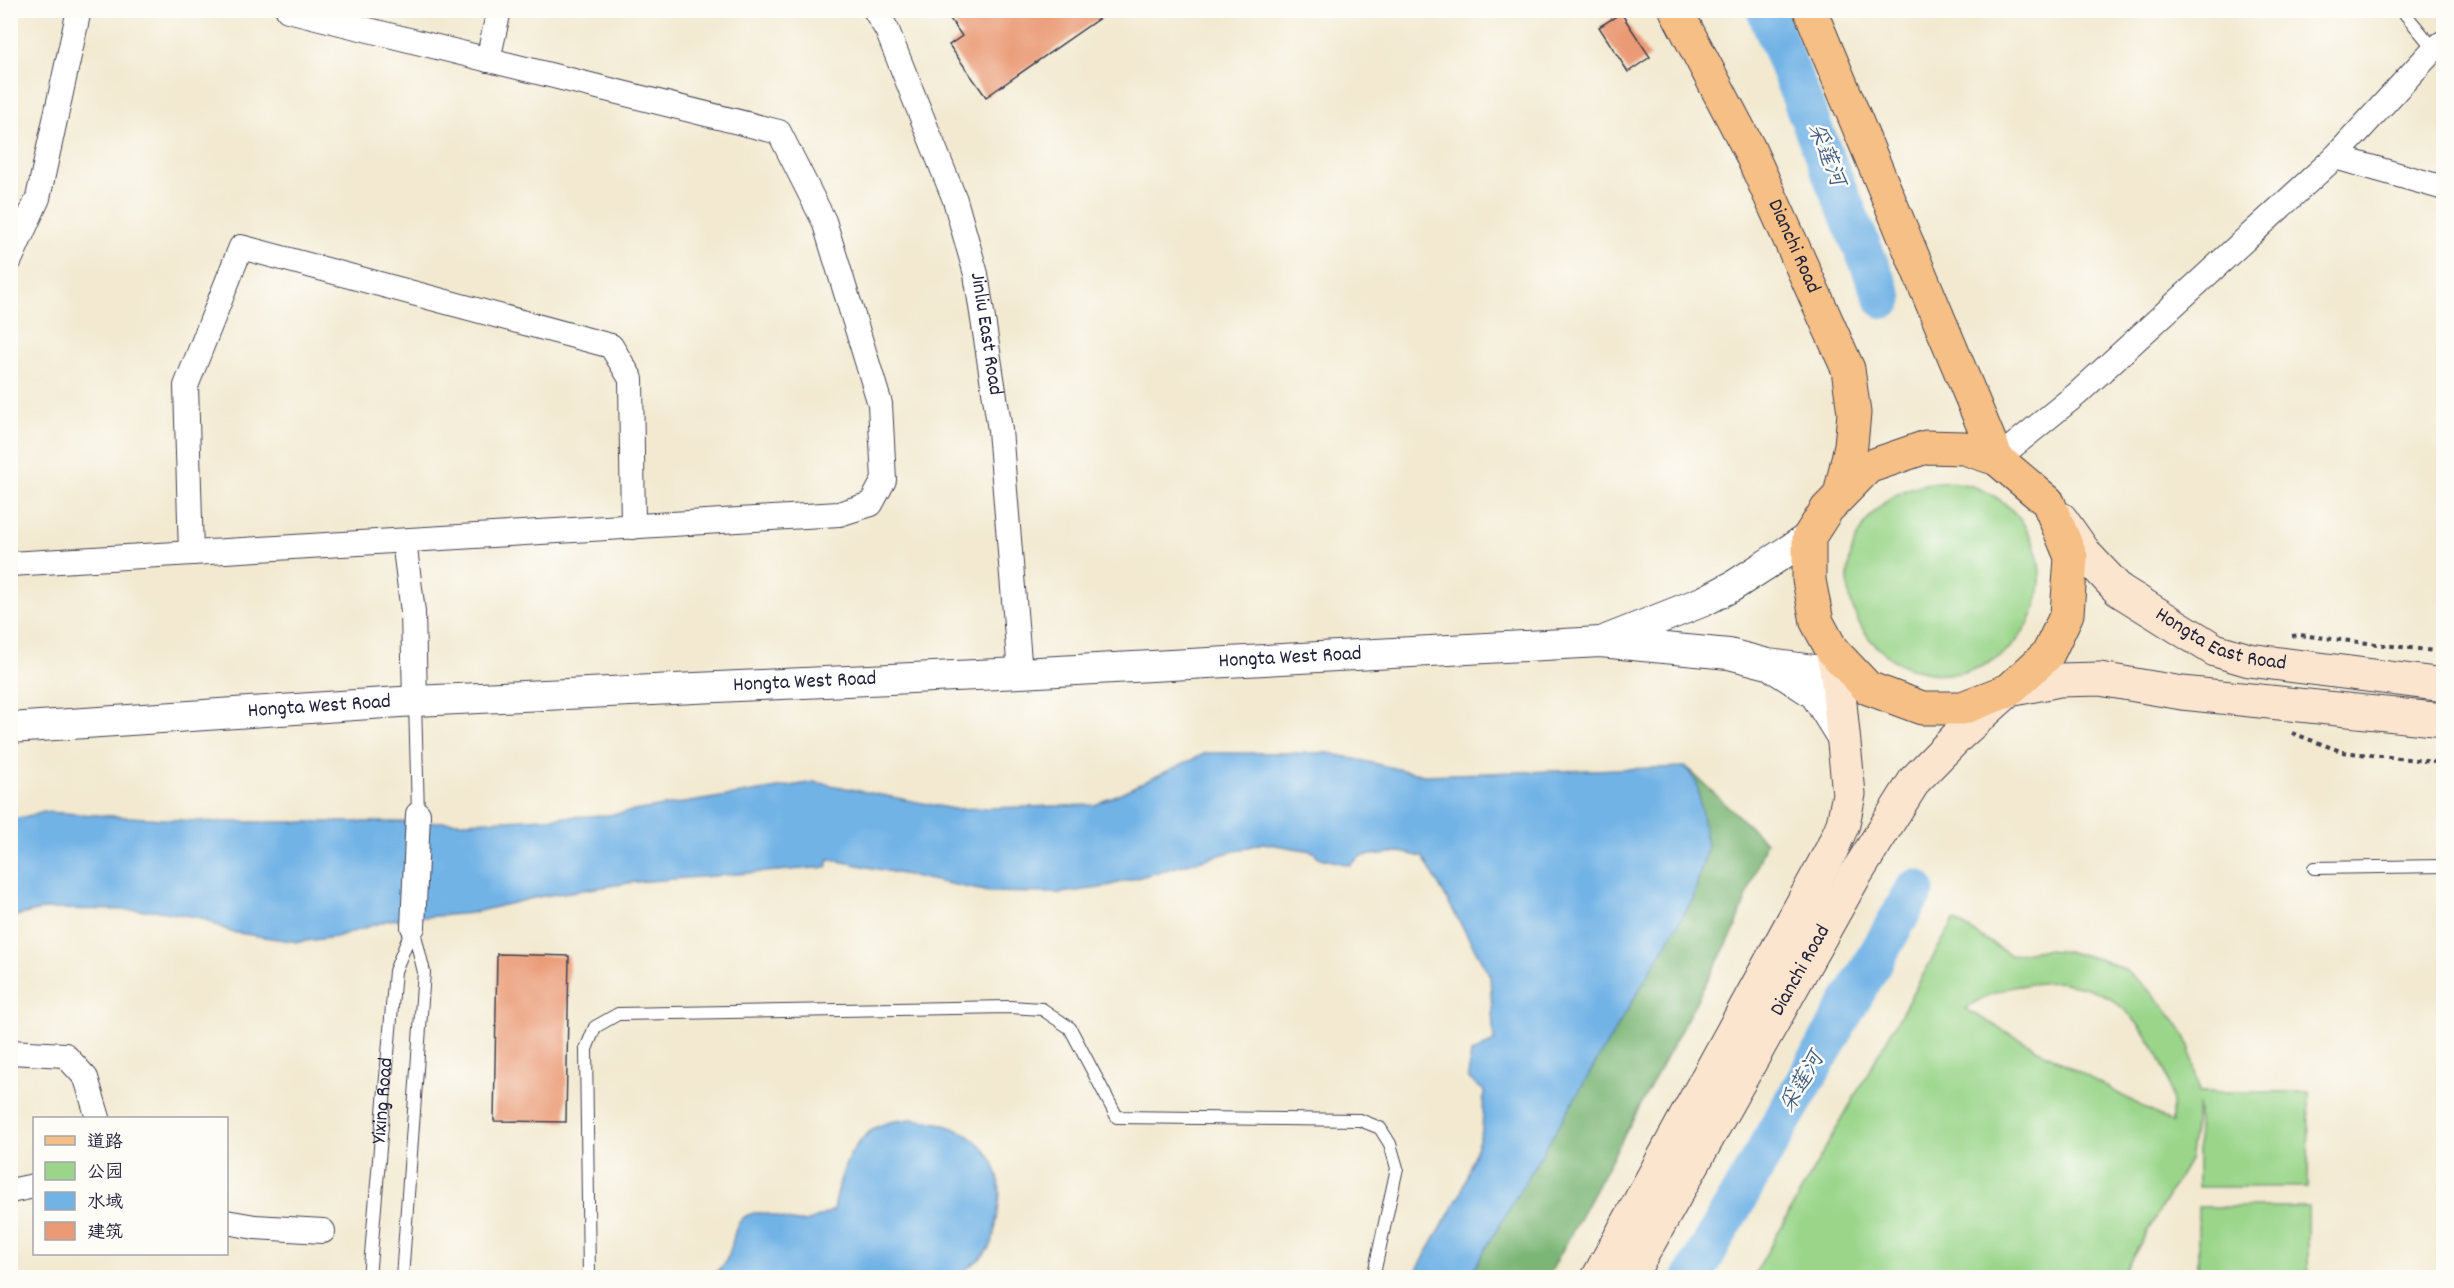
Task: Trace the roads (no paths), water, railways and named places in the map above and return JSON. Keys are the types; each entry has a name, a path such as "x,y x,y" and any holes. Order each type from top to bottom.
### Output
{"main road":[{"name":"Dianchi Road","path":"1676,10 1749,149 1848,369 1854,413 1851,445 1840,495"},
{"path":"1810,10 1997,459"},
{"path":"1926,447 1964,448 1997,459 2048,502 2071,557 2067,614 2048,654 2009,690 1962,708 1922,708 1868,688 1841,666 1817,622 1809,580 1809,537 1827,509 1868,466 1926,447"},
{"name":"Hongta East Road","path":"2048,502 2087,555 2119,590 2215,650 2249,660 2444,685"},
{"name":"Dianchi Road","path":"1598,1278 1831,851 1843,824 1849,794 1843,739 1841,666"},
{"name":"Hongta East Road","path":"2009,690 2059,680 2100,679 2182,693 2444,720"},
{"name":"Dianchi Road","path":"1629,1278 1854,878 1916,780 1959,735 2009,690"}],"street":[{"path":"10,260 38,198 79,10"},
{"path":"10,564 839,514 872,504 884,480 880,404 824,221 779,132 288,10"},
{"path":"488,60 499,10"},
{"name":"Jinliu East Road","path":"875,10 887,30 955,200 976,274 1000,429 1020,674"},
{"path":"1997,459 2077,394 2335,157 2439,46"},
{"path":"2335,157 2444,188"},
{"path":"191,553 186,386 241,247 611,346 631,379 633,527"},
{"path":"1600,642 1704,601 1809,537"},
{"path":"404,540 413,612 415,701"},
{"path":"1600,642 1729,654 1768,664 1841,666"},
{"name":"Hongta West Road","path":"10,728 415,701 1020,674 1600,642"},
{"path":"1768,664 1815,694 1843,739"},
{"name":"Yixing Road","path":"413,927 418,814"},
{"path":"10,1052 65,1055 86,1078 97,1117"},
{"path":"10,1191 33,1186"},
{"path":"228,1222 255,1227 323,1231"}],"lane":[{"path":"2402,10 2439,46"},
{"name":"Yixing Road","path":"415,701 418,814"},
{"path":"2314,868 2444,866"},
{"name":"Yixing Road","path":"369,1278 395,971 413,927"},
{"name":"Yixing Road","path":"402,1278 424,972 413,927"},
{"path":"589,1278 586,1049 595,1027 618,1014 1010,1007 1042,1009 1070,1028 1117,1117 1360,1120 1380,1128 1390,1144 1397,1168 1373,1278"}],"water":[{"path":"1206,753 1329,753 1424,775 1686,767 1697,783 1707,848 1693,899 1469,1277 1412,1278 1461,1193 1482,1131 1484,1091 1468,1078 1471,1053 1494,1042 1490,976 1423,857 1400,852 1361,856 1350,865 1320,858 1312,851 1263,843 1100,888 1060,893 989,892 829,859 827,867 635,882 537,897 471,913 389,920 336,937 298,942 231,932 202,918 154,910 45,909 11,917 10,820 45,812 213,822 464,822 608,815 815,782 953,809 1095,805"},
{"path":"912,1119 951,1127 968,1135 981,1146 991,1160 998,1176 1000,1195 997,1217 991,1245 977,1261 955,1277 706,1277 725,1263 737,1227 748,1215 762,1213 789,1221 803,1222 834,1210 842,1173 852,1151 859,1142 883,1124"}],"waterway":[{"name":"采莲河","path":"1766,10 1884,299"},
{"name":"采莲河","path":"1692,1278 1915,889"}]}
